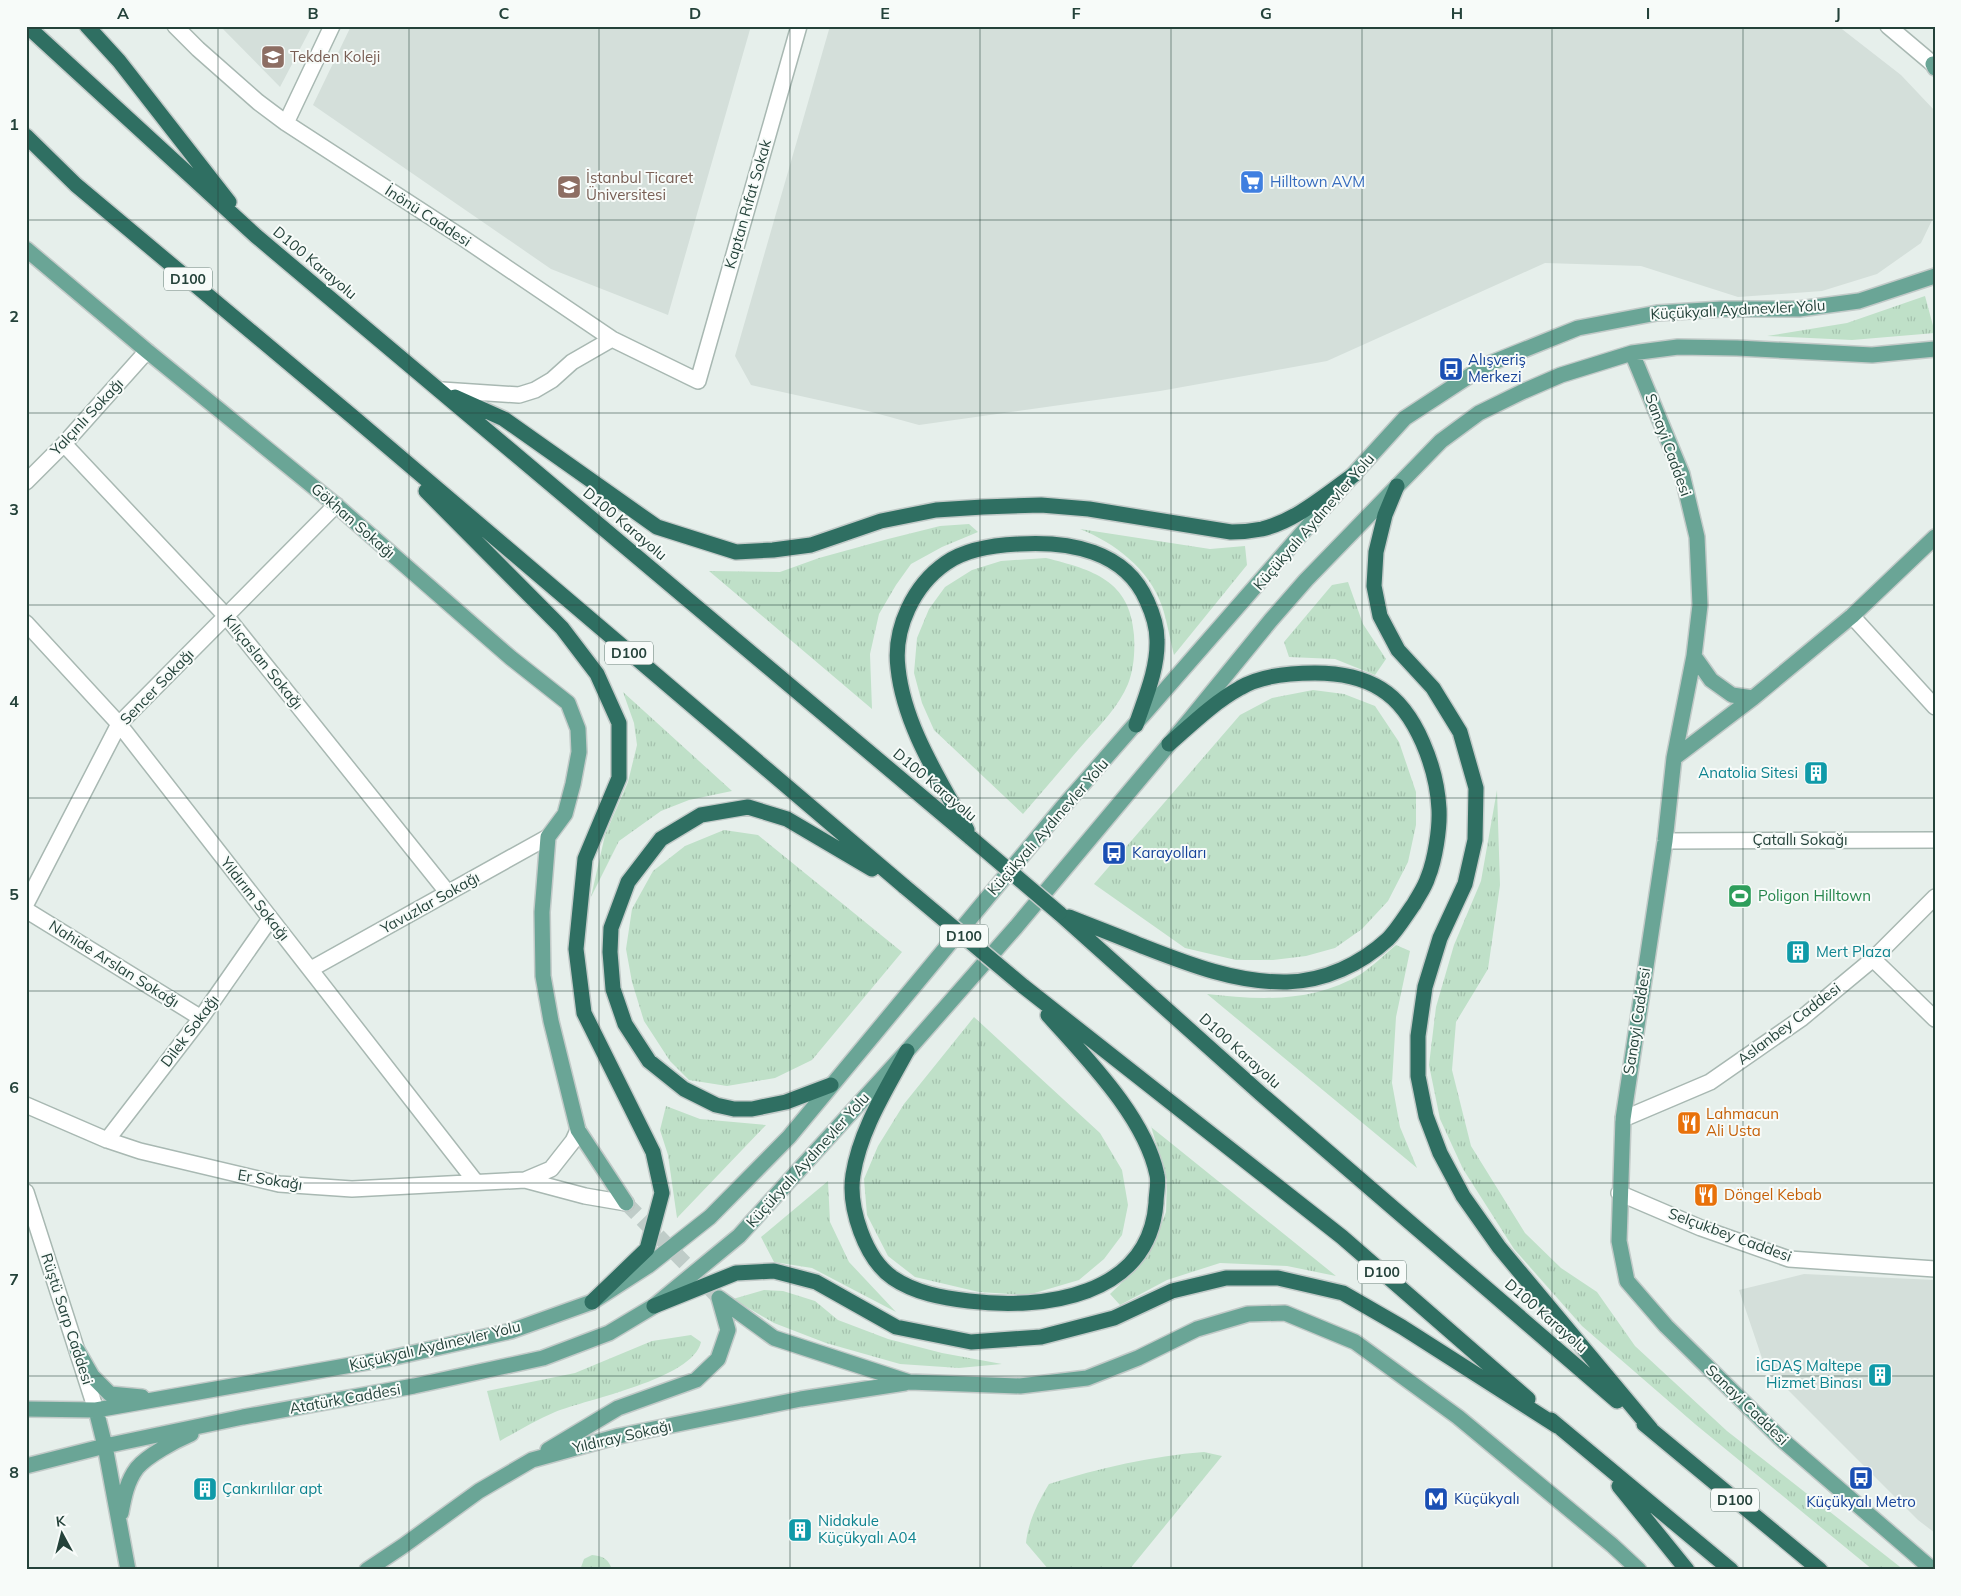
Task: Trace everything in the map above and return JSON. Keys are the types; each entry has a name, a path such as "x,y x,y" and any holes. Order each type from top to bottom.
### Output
{"highway":[{"name":"D100 Karayolu","path":"27,26 256,236 971,838 1262,1094 1651,1429 1820,1570"},
{"path":"87,26 119,61 256,236"},
{"name":"D100","path":"26,136 76,185 905,887 1023,986 1342,1237 1502,1375 1557,1426 1731,1570"},
{"path":"438,389 504,419 657,527 736,552 811,545 881,522 936,510 983,507 1041,505 1089,509 1231,532 1264,529 1295,516 1354,474"},
{"path":"353,418 562,628 597,674 619,723 619,778 585,859 576,949 584,1013 653,1152 662,1193 647,1248 592,1302"},
{"path":"1397,486 1385,515 1376,552 1374,586 1380,616 1398,650 1433,688 1460,732 1476,788 1476,840 1465,884 1440,938 1425,987 1418,1036 1418,1076 1426,1116 1440,1153 1463,1196 1499,1247 1651,1429"},
{"path":"971,838 924,750 905,703 897,667 900,633 908,608 928,578 947,562 967,553 999,545 1065,544 1100,553 1124,568 1142,589 1155,617 1158,641 1153,672 1136,725"},
{"path":"1059,914 1192,965 1236,977 1289,982 1326,975 1356,962 1389,938 1412,906 1428,877 1433,860 1440,812 1438,792 1433,770 1416,729 1402,708 1382,690 1352,677 1329,673 1299,673 1269,677 1242,686 1208,708 1169,744"},
{"path":"831,1085 786,1102 752,1109 734,1109 716,1105 684,1089 649,1061 625,1024 613,989 610,952 611,928 628,882 661,839 701,815 748,807 787,820 905,887"},
{"path":"907,1051 863,1138 853,1176 854,1206 861,1234 874,1258 891,1277 906,1285 952,1299 990,1304 1026,1304 1064,1299 1093,1289 1121,1272 1138,1255 1149,1234 1155,1211 1157,1177 1150,1153 1137,1127 1116,1095 1096,1068 1023,986"},
{"path":"654,1306 736,1273 774,1272 816,1282 896,1326 971,1342 1041,1337 1114,1318 1172,1291 1226,1278 1278,1278 1343,1293 1402,1327 1557,1426"},
{"path":"1599,1461 1687,1570"}],"main road":[{"name":"Gökhan Sokağı","path":"26,249 148,352 336,505 510,658 568,703 578,729 579,752 565,814 548,837"},
{"name":"Küçükyalı Aydınevler Yolu","path":"163,1399 391,1358 511,1331 592,1302 648,1266 710,1217 789,1137 1061,809 1354,474 1406,418 1486,365 1578,328 1657,313 1722,309 1799,309 1858,301 1935,276"},
{"name":"Küçükyalı Aydınevler Yolu","path":"654,1306 739,1236 907,1051 1016,927 1306,580 1441,441 1480,413 1561,375 1632,353 1678,347 1872,354 1935,349"},
{"name":"Sanayi Caddesi","path":"1632,353 1682,474 1697,536 1700,605 1694,656 1674,758 1665,841 1623,1119 1619,1192 1619,1241 1627,1281 1666,1326 1780,1438 1933,1570"},
{"path":"1674,758 1753,698 1852,616 1935,537"},
{"path":"1694,656 1712,680 1732,695 1753,698"},
{"path":"548,837 542,912 543,976 551,1021 578,1130 626,1204"},
{"path":"532,1460 618,1408 696,1380 718,1360 728,1330 719,1298 774,1338 909,1382 1020,1386 1087,1378 1138,1358 1197,1328 1248,1314 1285,1313 1356,1342 1458,1417 1612,1545 1639,1570"},
{"name":"Atatürk Caddesi","path":"26,1466 105,1446 414,1386 543,1358 609,1333 654,1306"},
{"path":"76,1350 92,1376 110,1394 163,1399"},
{"name":"Yıldıray Sokağı","path":"367,1570 479,1491 532,1460 619,1436 801,1399 909,1382"},
{"path":"26,1409 96,1410 163,1399"},
{"name":"Rüştü Sarp Caddesi","path":"96,1410 105,1446 127,1563"},
{"path":"119,1524 125,1492 138,1468 166,1446 206,1425"},
{"path":"127,1563 140,1570"}],"street":[{"name":"İnönü Caddesi","path":"175,26 258,102 286,123 463,238 612,339 698,382"},
{"path":"286,123 332,26"},
{"name":"Kaptan Rıfat Sokak","path":"698,382 799,26"},
{"path":"1888,26 1934,66"},
{"path":"438,389 519,395 535,390 552,380 572,362 612,339"},
{"name":"Yalçınlı Sokağı","path":"26,482 64,444 148,352"},
{"name":"Kılıçaslan Sokağı","path":"64,444 226,616 448,892"},
{"name":"Sencer Sokağı","path":"26,904 119,724 336,505"},
{"path":"1852,616 1935,707"},
{"name":"Yıldırım Sokağı","path":"26,623 119,724 475,1181"},
{"name":"Yavuzlar Sokağı","path":"311,970 548,837"},
{"name":"Çatallı Sokağı","path":"1665,841 1935,840"},
{"name":"Aslanbey Caddesi","path":"1623,1119 1710,1082 1802,1018 1873,959 1935,898"},
{"name":"Nahide Arslan Sokağı","path":"26,910 201,1018"},
{"name":"Dilek Sokağı","path":"108,1140 201,1018 270,919"},
{"path":"1873,959 1935,1019"},
{"name":"Er Sokağı","path":"26,1105 108,1140 140,1151 279,1184 352,1189 475,1181 524,1180 585,1196 626,1204"},
{"name":"Er Sokağı","path":"524,1180 551,1170 573,1141 578,1130"},
{"name":"Rüştü Sarp Caddesi","path":"26,1192 96,1410"},
{"name":"Selçukbey Caddesi","path":"1619,1192 1701,1228 1789,1259 1935,1269"}],"shaded area":[{"name":"Tekden Koleji","path":"220,26 312,26 280,87"},
{"name":"İstanbul Ticaret Üniversitesi","path":"351,26 751,26 668,315 551,269 313,105"},
{"name":"Hilltown AVM","path":"830,26 1838,26 1901,75 1935,111 1935,214 1921,243 1877,274 1822,291 1738,297 1641,266 1545,263 1327,361 1160,391 919,425 868,411 751,385 735,356"},
{"path":"1804,1274 1935,1280 1935,1533 1918,1520 1765,1367 1739,1290"}],"green space":[{"path":"1925,296 1935,333 1852,340 1767,336 1847,323"},
{"path":"969,524 978,532 942,547 911,564 879,614 870,654 872,709 709,571 780,572 819,558 888,539 940,526"},
{"path":"1080,529 1210,549 1245,546 1247,565 1174,655 1162,606 1149,580 1140,569 1118,550"},
{"path":"1046,558 1093,573 1106,580 1117,590 1125,601 1131,616 1134,635 1134,660 1128,684 1115,707 1023,814 934,730 922,703 914,673 917,638 929,609 945,587 972,570 1001,561"},
{"path":"1348,582 1363,624 1386,659 1375,675 1335,659 1289,657 1284,642 1332,585"},
{"path":"1313,690 1344,694 1375,706 1399,742 1416,792 1416,825 1408,862 1388,901 1362,929 1335,948 1306,956 1273,960 1236,960 1185,948 1094,884 1240,715 1272,698"},
{"path":"623,692 732,791 689,800 661,811 619,841 591,897 605,835 628,782 637,745 634,723"},
{"path":"1497,790 1500,885 1488,969 1456,1022 1452,1070 1471,1146 1525,1233 1561,1268 1597,1292 1635,1346 1727,1431 1904,1570 1873,1570 1695,1424 1582,1326 1514,1249 1463,1169 1440,1119 1429,1065 1436,1007 1454,945 1481,881"},
{"path":"724,830 758,835 902,952 812,1060 775,1078 727,1086 689,1080 670,1061 644,1021 632,982 626,949 632,909 653,871 685,846"},
{"path":"1396,945 1410,951 1396,1017 1392,1083 1400,1127 1417,1168 1207,994 1266,998 1305,995 1343,983 1361,974"},
{"path":"974,1017 1100,1133 1122,1170 1128,1205 1122,1235 1104,1259 1079,1280 1028,1295 979,1292 915,1277 888,1256 867,1215 864,1179 878,1146 904,1104"},
{"path":"666,1106 700,1119 766,1125 677,1218 668,1155 660,1130"},
{"path":"1151,1127 1336,1276 1287,1266 1220,1263 1167,1280 1120,1305 1110,1294 1139,1266 1156,1238 1166,1212 1167,1181"},
{"path":"828,1181 830,1222 849,1262 896,1312 812,1268 774,1262 761,1237"},
{"path":"764,1290 783,1291 815,1301 838,1320 888,1339 942,1353 1002,1364 959,1368 900,1364 826,1343 774,1323 733,1299"},
{"path":"691,1335 701,1342 694,1355 679,1367 637,1386 555,1412 500,1441 487,1391 575,1373 652,1341"},
{"path":"1204,1452 1222,1456 1129,1570 1049,1570 1026,1543 1034,1512 1049,1484 1126,1464 1165,1456"},
{"path":"592,1555 605,1559 612,1570 580,1570 584,1559"}],"tunnel":[{"path":"626,1203 719,1298"}],"place":[{"name":"Tekden Koleji","path":"273,57"},
{"name":"Hilltown AVM","path":"1252,182"},
{"name":"İstanbul Ticaret Üniversitesi","path":"569,187"},
{"name":"Alışveriş Merkezi","path":"1451,369"},
{"name":"Anatolia Sitesi","path":"1816,773"},
{"name":"Karayolları","path":"1114,853"},
{"name":"Poligon Hilltown","path":"1740,896"},
{"name":"Mert Plaza","path":"1798,952"},
{"name":"Lahmacun Ali Usta","path":"1689,1123"},
{"name":"Döngel Kebab","path":"1706,1195"},
{"name":"İGDAŞ Maltepe Hizmet Binası","path":"1880,1375"},
{"name":"Küçükyalı Metro","path":"1861,1478"},
{"name":"Çankırılılar apt","path":"205,1489"},
{"name":"Küçükyalı","path":"1436,1499"},
{"name":"Nidakule Küçükyalı A04","path":"800,1530"}]}
